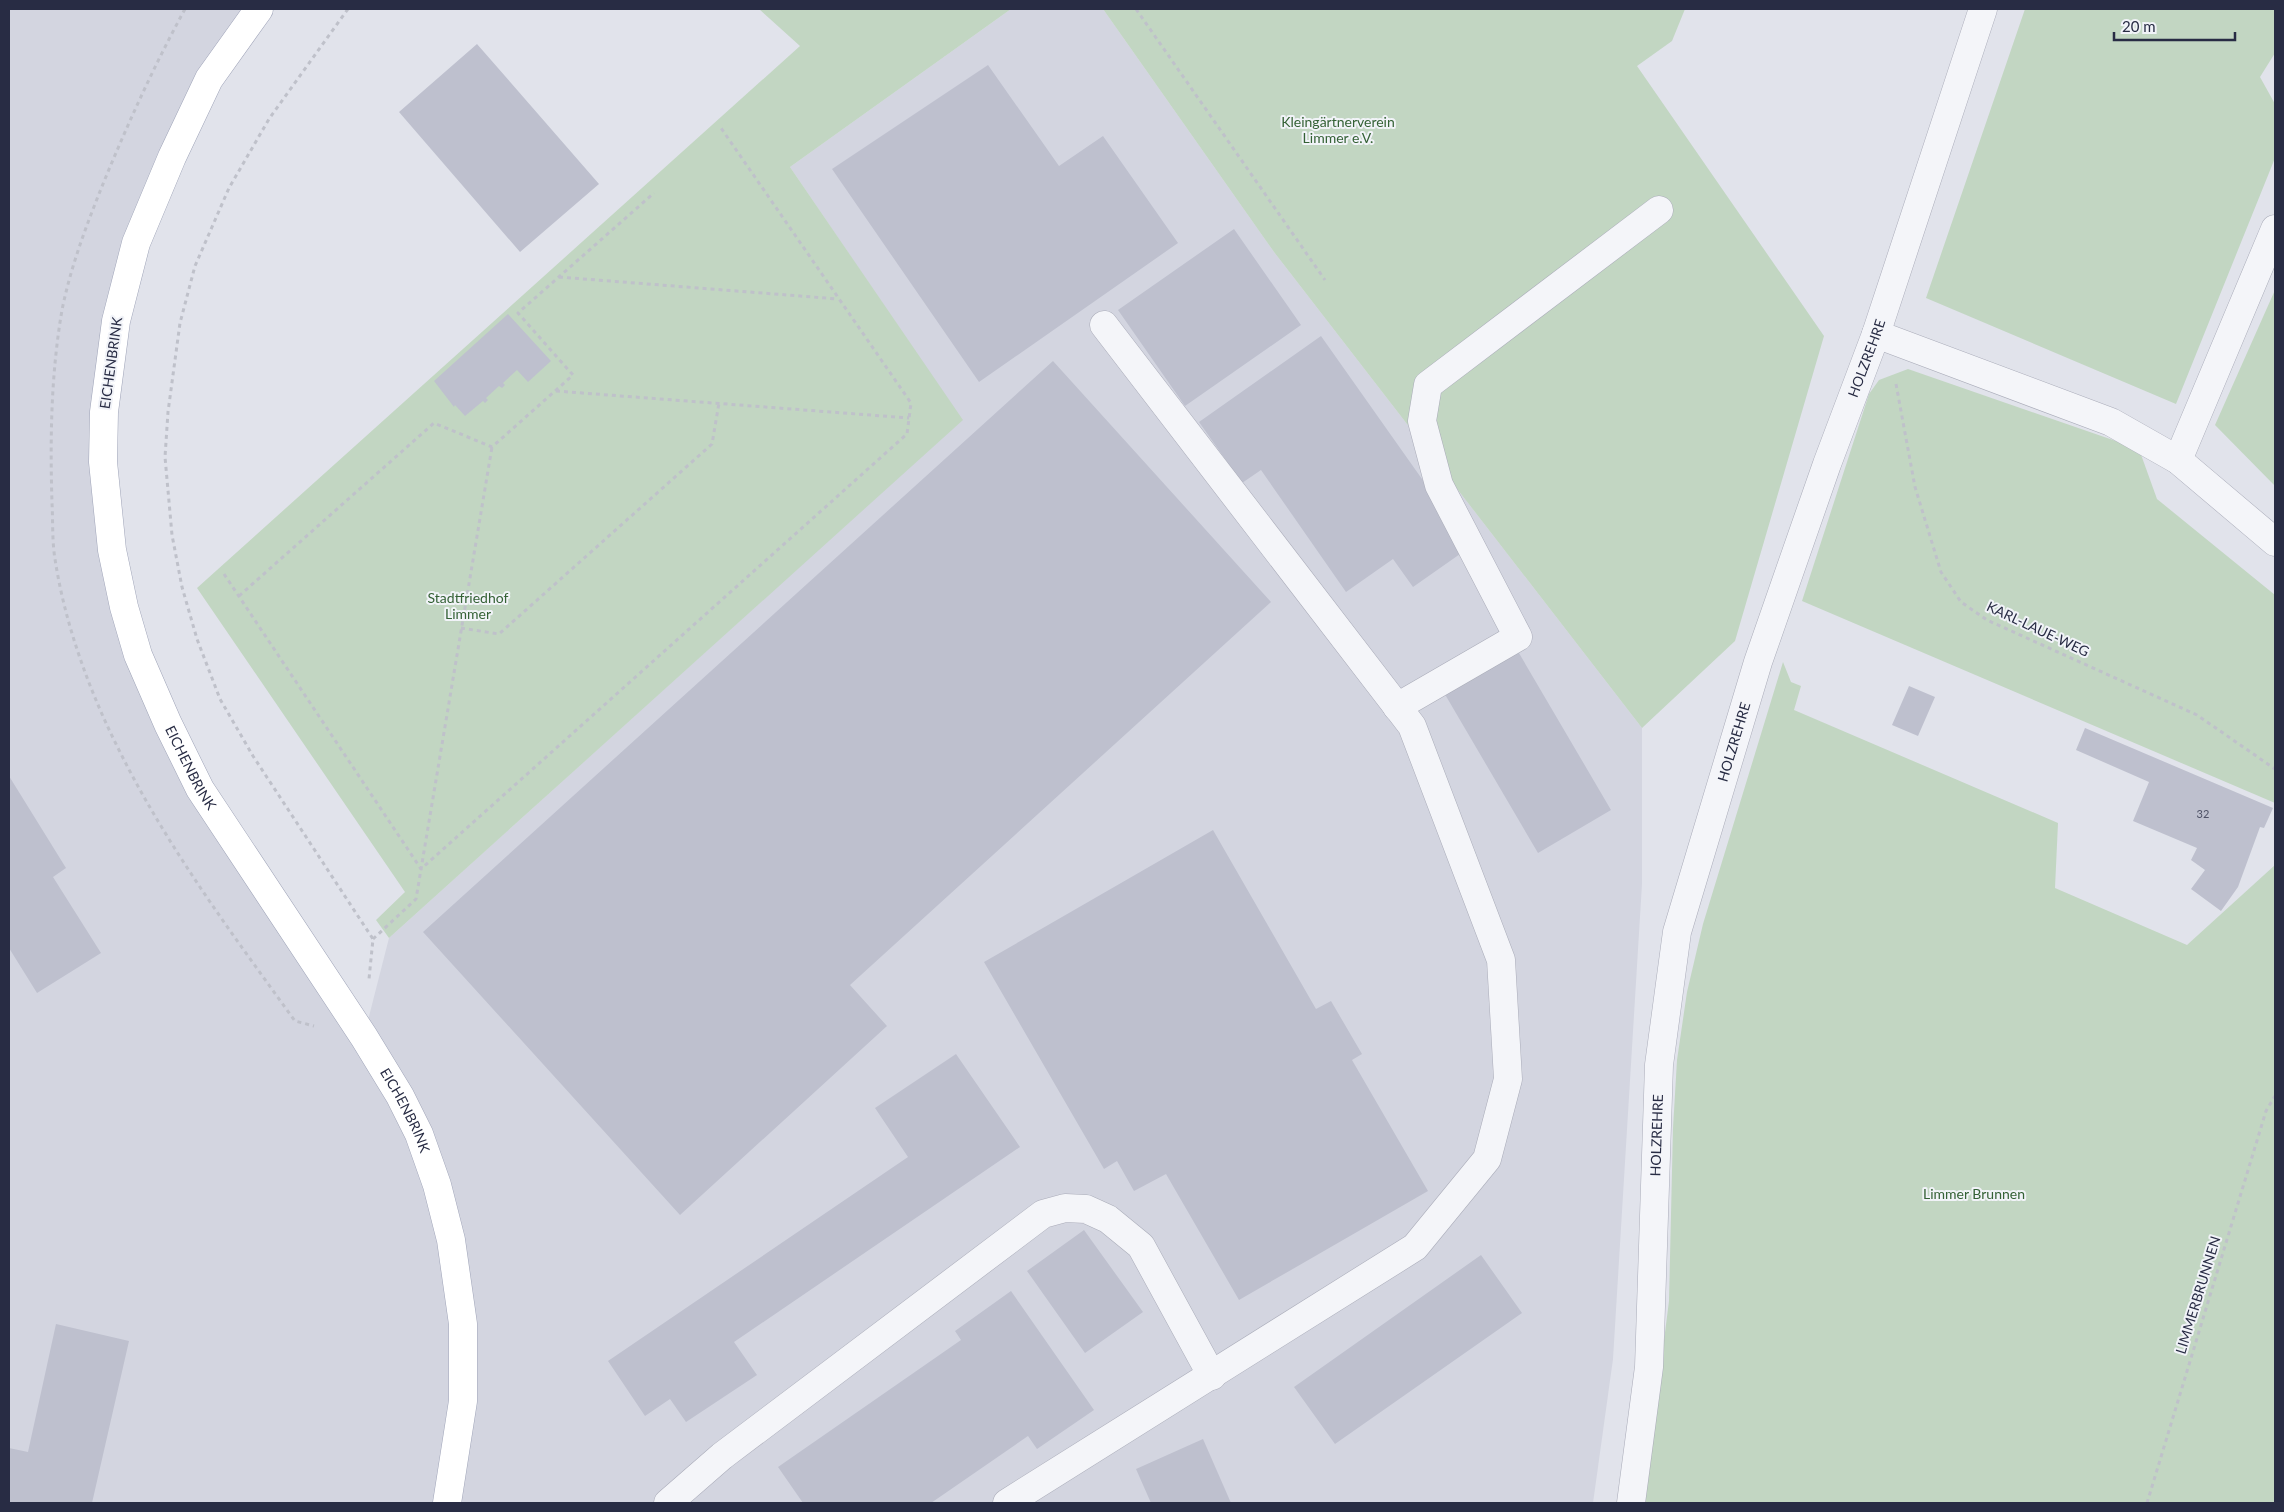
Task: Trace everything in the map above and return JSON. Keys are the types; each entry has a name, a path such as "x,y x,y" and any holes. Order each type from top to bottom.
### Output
{"main road":[{"name":"EICHENBRINK","path":"259,9 209,79 172,157 136,242 116,321 104,412 104,462 112,550 124,607 138,655 168,724 200,789 364,1037 400,1096 419,1134 436,1184 451,1240 463,1324 463,1401 447,1503"}],"street":[{"name":"HOLZREHRE","path":"1631,1503 1649,1367 1659,1065 1677,932 1758,662 1826,464 1876,334 1983,9"},
{"path":"1397,707 1518,637 1439,484 1422,420 1428,385 1659,210"},
{"path":"2178,460 2275,230"},
{"path":"1008,1503 1415,1248 1488,1159 1508,1079 1501,960 1412,726 1104,325"},
{"path":"1876,334 2112,422 2178,460 2275,542"},
{"path":"668,1503 722,1456 1043,1214 1065,1208 1086,1209 1108,1219 1141,1246 1212,1376"}],"path":[{"path":"348,9 269,119 229,188 195,266 180,324 164,457 172,535 182,586 197,639 220,699 258,764 373,939 364,1037"},
{"path":"1136,9 1325,280"},
{"path":"421,870 907,434 911,403 721,128"},
{"path":"373,939 416,898 492,447 573,375 518,313 654,193"},
{"path":"559,277 839,299"},
{"name":"KARL-LAUE-WEG","path":"1896,383 1915,487 1941,572 1961,602 1987,620 2197,715 2275,769"},
{"path":"555,391 909,418"},
{"path":"462,628 500,634 712,444 719,403"},
{"path":"238,596 434,423 492,447"},
{"path":"224,574 421,870"},
{"name":"LIMMERBRUNNEN","path":"2147,1503 2266,1110 2275,1096"}],"shaded area":[{"path":"9,9 259,9 209,79 116,321 112,550 168,724 364,1036 389,938 962,420 790,167 1011,9 1103,9 1274,252 1642,728 1642,884 1613,1359 1593,1503 9,1503"}],"green space":[{"name":"Stadtfriedhof Limmer","path":"759,9 1011,9 790,167 963,420 389,938 376,920 405,892 197,588 800,46"},
{"name":"Kleingärtnerverein Limmer e.V.","path":"1103,9 1685,9 1672,41 1637,66 1824,336 1735,641 1642,728 1274,252"},
{"path":"2025,9 2275,9 2275,53 2260,77 2275,104 2275,158 2176,404 1926,298"},
{"path":"2275,290 2275,486 2215,425"},
{"path":"1908,369 2139,449 2157,499 2275,595 2275,803 1802,601 1869,394 1879,380"},
{"name":"Limmer Brunnen","path":"1783,662 1791,682 1801,686 1794,710 2058,823 2055,888 2187,945 2275,865 2275,1503 1632,1503 1662,1356 1669,1301 1673,1128 1677,1060 1687,992 1703,924"}],"building":[{"path":"477,44 599,184 520,252 399,112"},
{"path":"988,65 1059,166 1103,136 1178,243 979,382 832,169"},
{"path":"1234,229 1301,325 1185,406 1118,310"},
{"path":"508,314 551,361 528,382 517,370 503,383 505,385 502,388 499,386 486,398 488,400 485,403 483,401 465,416 455,405 454,407 434,381"},
{"path":"1321,336 1470,547 1413,587 1393,559 1346,592 1261,470 1242,483 1199,422"},
{"path":"1053,361 1271,602 850,985 887,1026 680,1215 423,932"},
{"path":"1516,648 1611,810 1538,853 1443,691"},
{"path":"1909,686 1935,697 1918,736 1892,725"},
{"path":"2085,728 2273,808 2264,828 2260,827 2238,887 2221,911 2191,889 2205,870 2191,860 2197,848 2133,821 2149,782 2076,750"},
{"path":"9,776 66,868 53,877 101,953 37,993 9,948"},
{"path":"1213,830 1316,1009 1331,1001 1362,1054 1352,1060 1428,1191 1239,1300 1166,1174 1134,1191 1117,1161 1104,1169 984,962"},
{"path":"956,1054 1020,1147 734,1342 757,1375 686,1422 670,1399 645,1416 608,1361 908,1157 875,1108"},
{"path":"1084,1230 1143,1312 1085,1353 1027,1271"},
{"path":"1481,1255 1522,1313 1335,1444 1294,1387"},
{"path":"1011,1291 1094,1410 1037,1449 1028,1436 931,1503 803,1503 778,1467 961,1340 955,1331"},
{"path":"56,1324 129,1341 92,1503 9,1503 9,1448 28,1452"},
{"path":"1203,1439 1231,1503 1151,1503 1136,1469"}]}
